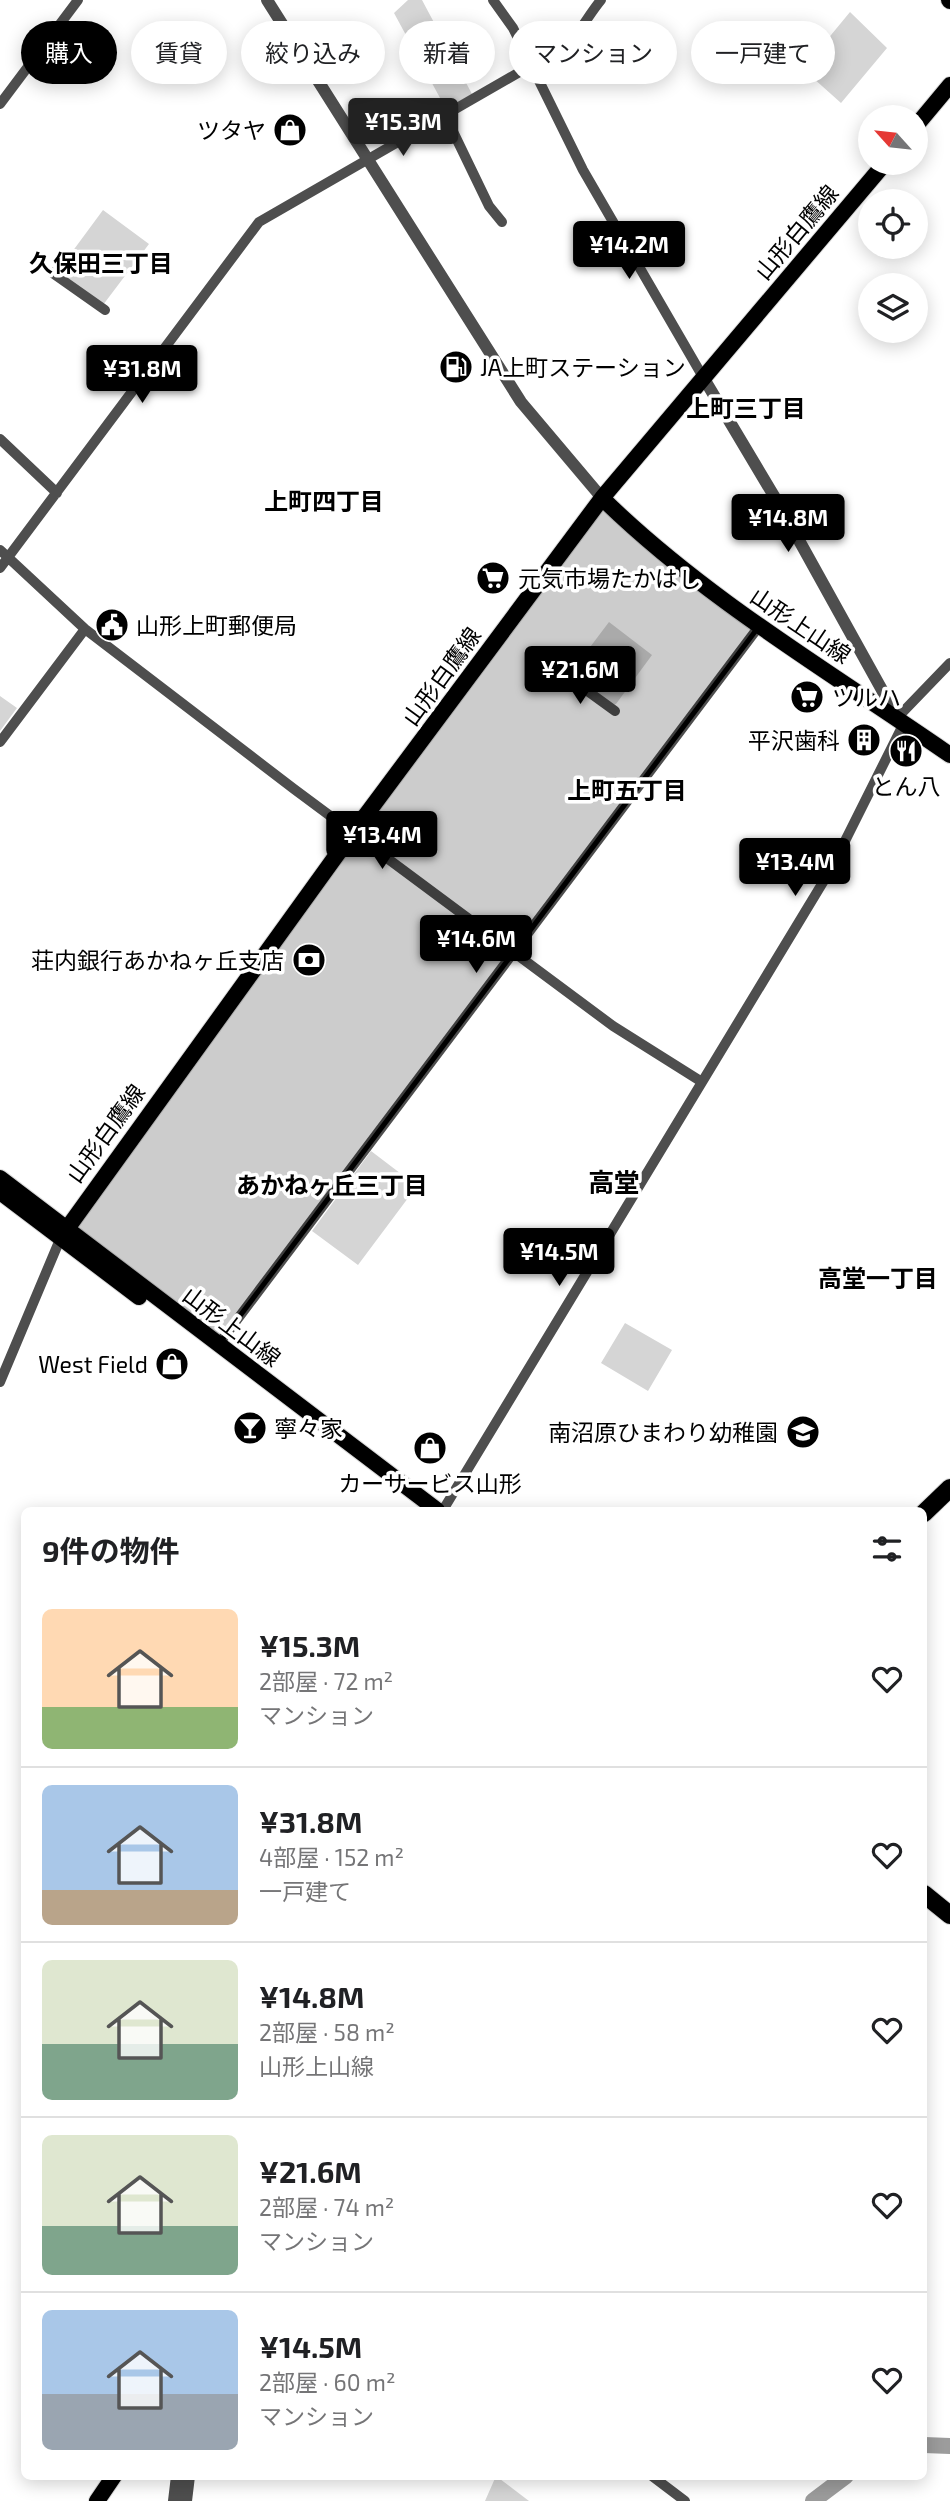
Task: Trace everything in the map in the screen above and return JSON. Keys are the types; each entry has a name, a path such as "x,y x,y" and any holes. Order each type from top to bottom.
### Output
{"highway":[{"path":"927,1510 950,1488"},
{"path":"927,1521 950,1499"},
{"path":"927,1885 950,1903"},
{"path":"927,1896 950,1915"}],"main road":[{"path":"928,112 950,86"},
{"name":"山形白鷹線","path":"63,1232 354,831 602,498 875,175"},
{"name":"山形上山線","path":"602,498 633,528 702,585 950,755"},
{"name":"山形上山線","path":"0,1178 63,1232 420,1507"},
{"name":"山形上山線","path":"0,1192 63,1232 433,1507"},
{"path":"97,2501 111,2480"}],"street":[{"path":"0,104 78,0"},
{"path":"267,0 521,402 602,498"},
{"path":"493,0 509,22"},
{"path":"585,21 601,0"},
{"path":"0,568 4,554 57,493 259,222 509,78"},
{"path":"539,84 583,170 780,506 901,720"},
{"path":"445,115 489,206 502,222"},
{"path":"51,272 104,310"},
{"path":"0,439 57,493"},
{"path":"4,554 85,629 294,789 613,1026 702,1082"},
{"path":"218,1345 760,625"},
{"path":"0,742 85,629"},
{"path":"445,1507 831,869 901,720 950,663"},
{"path":"564,674 615,711"},
{"path":"0,1382 63,1232"},
{"path":"174,2501 177,2480"},
{"path":"187,2501 189,2480"},
{"path":"657,2480 685,2501"}],"highlighted area":[{"path":"602,498 702,585 760,625 218,1345 66,1227"}],"shaded area":[{"path":"408,0 422,0 433,21 399,22 394,13"},
{"path":"850,12 887,48 841,103 820,84 835,84 835,30"},
{"path":"432,84 467,84 472,94 446,109"},
{"path":"103,210 149,244 103,305 58,271"},
{"path":"609,622 652,655 616,704 611,706 572,678 572,671"},
{"path":"0,696 17,708 0,731"},
{"path":"371,1151 417,1186 358,1265 312,1231"},
{"path":"625,1323 672,1350 648,1391 601,1363"},
{"path":"494,2480 501,2480 529,2501 485,2501"}],"waterway":[{"path":"927,2445 950,2446"},
{"path":"813,2501 841,2480"}],"place":[{"name":"ツタヤ","path":"290,130"},
{"name":"JA上町ステーション","path":"456,367"},
{"name":"元気市場たかはし","path":"493,578"},
{"name":"山形上町郵便局","path":"112,625"},
{"name":"ツルハ","path":"807,697"},
{"name":"平沢歯科","path":"864,740"},
{"name":"とん八","path":"906,751"},
{"name":"荘内銀行あかねヶ丘支店","path":"309,960"},
{"name":"West Field","path":"172,1364"},
{"name":"寧々家","path":"250,1428"},
{"name":"南沼原ひまわり幼稚園","path":"803,1432"},
{"name":"カーサービス山形","path":"430,1448"}],"district":[{"name":"久保田三丁目","path":"101,262"},
{"name":"上町三丁目","path":"746,407"},
{"name":"上町四丁目","path":"324,500"},
{"name":"上町五丁目","path":"627,789"},
{"name":"高堂","path":"614,1181"},
{"name":"あかねヶ丘三丁目","path":"332,1184"},
{"name":"高堂一丁目","path":"878,1277"}]}
